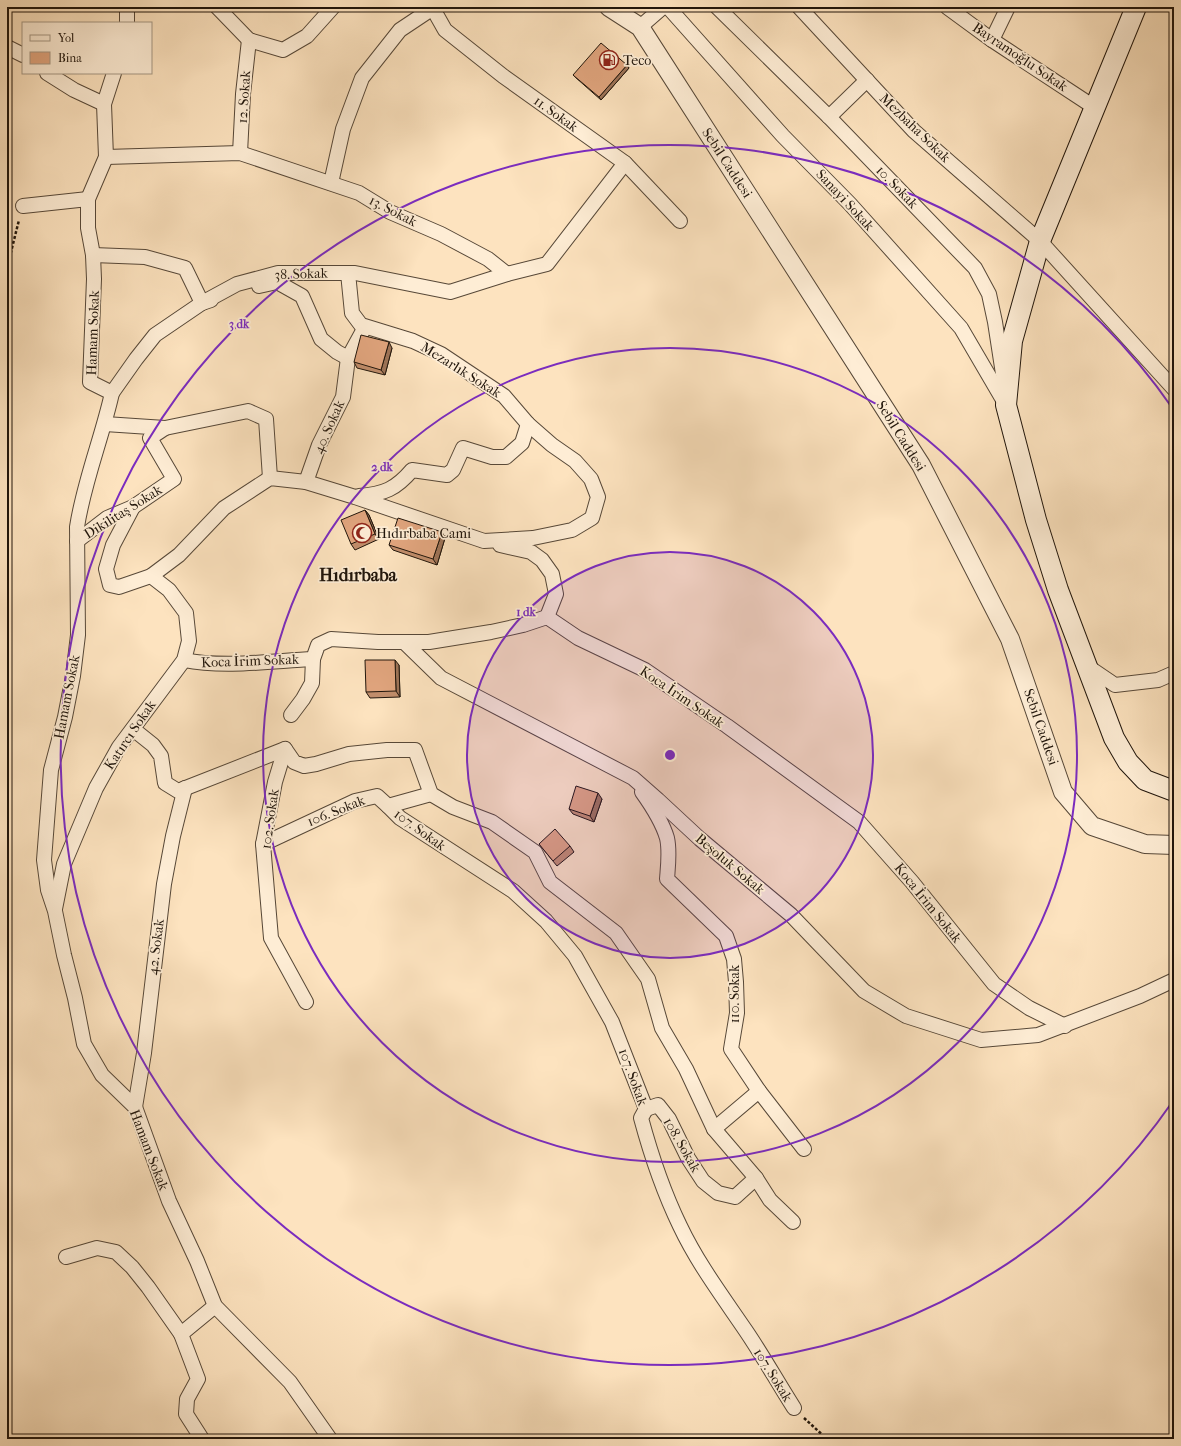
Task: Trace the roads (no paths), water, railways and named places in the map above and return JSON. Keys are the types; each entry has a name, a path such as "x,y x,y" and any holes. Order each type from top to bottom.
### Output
{"main road":[{"path":"1136,7 1040,241 1012,341 1006,404 1036,520 1058,590 1114,738 1128,762 1145,780 1174,791"}],"street":[{"path":"127,7 127,22"},
{"path":"217,7 250,40 283,50 307,36 333,7"},
{"path":"331,183 343,129 362,78 400,30 432,7"},
{"name":"11. Sokak","path":"432,7 445,30 503,76 625,163 680,221"},
{"name":"Sebil Caddesi","path":"609,7 640,27 921,465 1010,639 1063,792 1092,826 1145,844 1174,845"},
{"path":"640,27 663,7"},
{"name":"Sanayi Sokak","path":"668,7 783,136 850,204 961,328 1006,404"},
{"name":"10. Sokak","path":"717,7 829,117 976,268 989,294 1000,354 1006,404"},
{"name":"Mezbaha Sokak","path":"799,7 914,131 1040,241 1174,389"},
{"name":"Bayramoğlu Sokak","path":"947,7 992,40 1094,107"},
{"path":"992,40 1008,7"},
{"name":"12. Sokak","path":"240,153 242,94 250,40"},
{"path":"7,47 22,54"},
{"path":"49,74 74,90 104,104"},
{"name":"Hamam Sokak","path":"114,74 104,104 106,157 88,199 88,228 93,255 94,279 90,382 112,393 105,424 95,453 79,512 77,527 78,635 73,676 65,717 50,770 44,860 48,890 55,911 84,1044 102,1075 135,1107 169,1201 197,1261 215,1306"},
{"path":"829,117 867,80"},
{"name":"13. Sokak","path":"106,157 240,153 359,193 390,212 441,234 488,259 507,274"},
{"path":"507,274 547,264 625,163"},
{"path":"23,206 88,199"},
{"path":"93,255 145,257 185,268 202,302 245,289 278,282 302,296 321,339 337,352 348,358"},
{"name":"38. Sokak","path":"112,393 155,335 202,302 237,284 278,272 355,273 450,292 507,274"},
{"path":"348,273 352,313 360,325 365,327"},
{"name":"40. Sokak","path":"306,482 319,445 343,397 348,358 365,327"},
{"name":"Mezarlık Sokak","path":"365,327 413,341 441,354 504,396 528,424 552,445 575,461 591,479 598,496 592,518 572,530 533,538 484,541"},
{"path":"105,424 166,428 248,411 266,419 270,478"},
{"path":"354,497 378,495 395,487 405,479 412,470 438,475 447,475 453,470 463,448 492,457 506,456 522,443 528,424"},
{"name":"Dikilitaş Sokak","path":"78,541 107,518 133,507 174,480 150,438 166,428"},
{"path":"133,507 113,545 106,569 110,585 119,587 151,576 179,555 224,508 270,478 306,482 484,541 531,552 542,560 552,574 556,594 547,617"},
{"name":"Katırcı Sokak","path":"55,911 64,864 96,788 115,754 132,729 184,660 189,641 186,613 169,590 151,576"},
{"name":"Koca İrim Sokak","path":"184,660 202,664 224,664 313,659 318,645 331,638 378,642 429,642 491,632 523,625 547,617 578,638 645,670 727,726 859,822 912,882 994,984 1029,1008 1065,1026"},
{"name":"Beşoluk Sokak","path":"404,642 441,678 633,778 700,839 791,915 864,991 906,1016 981,1040 1038,1035 1065,1026 1140,996 1174,980"},
{"path":"291,715 303,699 312,683 313,659"},
{"path":"1087,666 1115,684 1158,680 1174,673"},
{"path":"132,729 153,745 161,756 165,783 178,791 285,749 294,762 304,766 349,754 387,750 415,750 431,794 453,807 492,822 535,852 550,882 616,933 648,979 662,1028 686,1069 714,1129 756,1178 770,1200 793,1222"},
{"name":"102. Sokak","path":"285,749 275,782 263,844 272,938 306,1002"},
{"name":"110. Sokak","path":"633,778 658,816 668,839 667,879 726,936 734,958 737,1013 731,1049 759,1091 804,1149"},
{"name":"42. Sokak","path":"135,1107 144,1053 164,884 184,788"},
{"name":"106. Sokak","path":"263,844 355,801 377,796 388,806 431,794"},
{"name":"107. Sokak","path":"388,806 400,818 513,891 546,921 575,956 612,1022 646,1108 641,1118 647,1142 663,1188 680,1227 704,1271 747,1332 794,1408"},
{"path":"714,1129 759,1091"},
{"name":"108. Sokak","path":"646,1108 658,1105 669,1119 688,1158 703,1181 718,1193 735,1197 756,1178"},
{"path":"66,1257 98,1248 116,1252 132,1267 148,1287 181,1334 198,1378 187,1399 186,1414 202,1439"},
{"path":"181,1334 215,1306 290,1382 330,1439"}],"place":[{"name":"Teco","path":"609,60"},
{"name":"Hıdırbaba Cami","path":"362,533"}],"district":[{"name":"Hıdırbaba","path":"358,575"}]}
